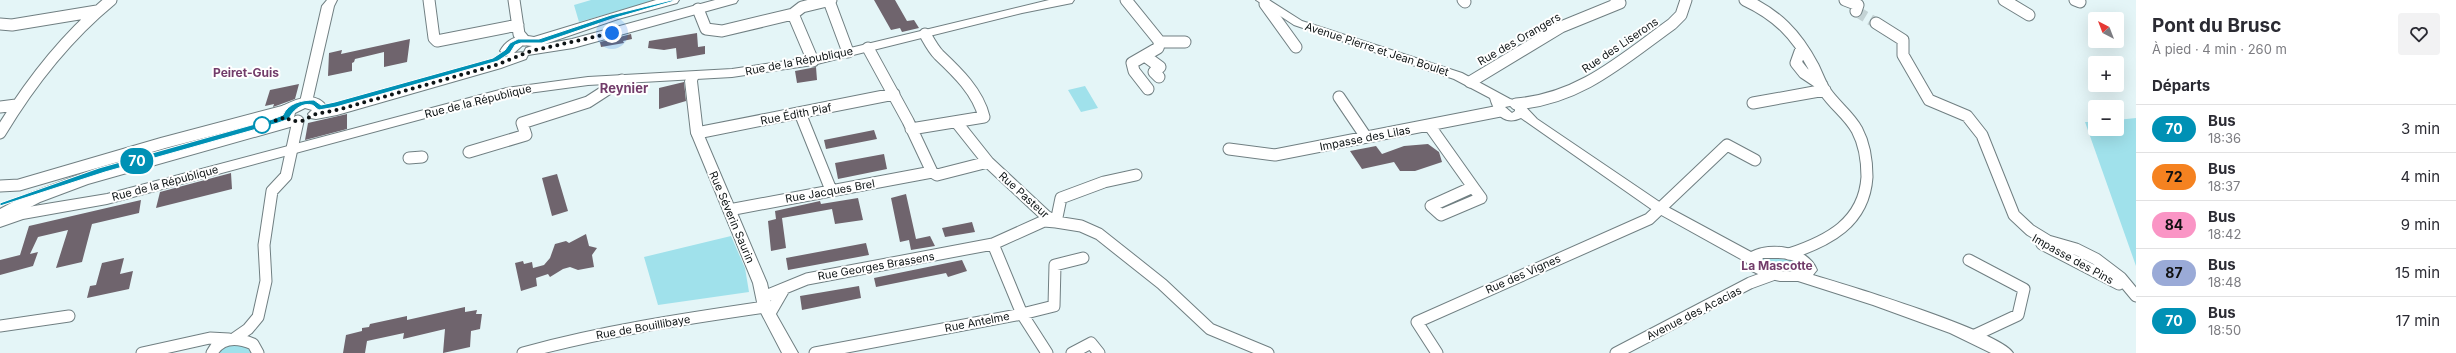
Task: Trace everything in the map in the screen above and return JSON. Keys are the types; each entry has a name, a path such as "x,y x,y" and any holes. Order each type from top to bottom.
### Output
{"main road":[{"path":"0,217 34,198 82,180 291,117 314,108 337,110 496,65 521,43 672,0"},
{"path":"521,43 573,43 730,0"},
{"name":"Rue de la République","path":"0,221 22,214 107,199 293,148 507,92 557,84 747,72 813,61 868,48 924,34 1024,5 1068,0"},
{"path":"0,203 90,174 291,117"},
{"path":"0,207 0,213"}],"street":[{"path":"0,133 16,105 69,40 97,11 111,0"},
{"path":"314,108 328,6 332,0"},
{"path":"429,0 434,38 436,41 521,43 514,0"},
{"path":"1126,0 1160,42"},
{"name":"Rue des Orangers","path":"1470,82 1561,27 1620,3 1616,0"},
{"name":"Rue des Liserons","path":"1512,107 1561,96 1606,71 1672,24 1681,15 1686,0"},
{"path":"1745,0 1770,12 1786,29 1801,49 1796,64 1804,74 1824,88 1856,128 1866,151 1868,179 1862,203 1855,215 1843,229 1817,245 1789,254 1757,260"},
{"path":"1845,0 1858,5 1856,11"},
{"path":"2004,0 2029,15"},
{"path":"698,9 704,27 711,31 722,31 793,14 808,5 830,1 848,52"},
{"path":"1263,2 1296,47"},
{"name":"Avenue Pierre et Jean Boulet","path":"1263,2 1311,29 1470,82 1512,107 1659,208 1757,260 1772,275 1806,270"},
{"path":"0,24 12,25 97,11"},
{"path":"793,14 813,61"},
{"path":"1876,23 1903,40 1903,55 1929,100 1967,116 1982,135 2014,215 2030,230 2048,241 2076,249 2090,256 2121,278 2134,294"},
{"path":"911,129 984,117 981,105 952,65 938,54 924,34"},
{"path":"1160,42 1185,42"},
{"path":"1148,89 1134,71 1132,63 1158,48 1160,42"},
{"path":"868,48 894,94 932,172 937,176 988,162"},
{"path":"1145,56 1160,67 1154,72 1159,77"},
{"name":"Rue Séverin Saurin","path":"693,76 691,81 697,133 760,283 765,306 790,353"},
{"path":"469,152 526,135 522,122 583,105 605,94 622,80"},
{"path":"1753,103 1824,88"},
{"name":"Rue Édith Piaf","path":"697,133 894,94"},
{"path":"1339,97 1366,138"},
{"path":"0,107 16,105"},
{"name":"Impasse des Lilas","path":"1229,149 1275,154 1366,138 1512,107"},
{"path":"800,113 831,190"},
{"path":"0,186 25,183 163,143 291,117 293,148 286,176 272,191 264,245 266,281 258,317 248,329 216,346 212,352 192,344 142,353"},
{"name":"Rue Pasteur","path":"957,122 988,162 1046,216 1056,222 1081,226 1099,234 1162,284 1210,329 1268,353"},
{"path":"1428,125 1474,186"},
{"name":"Rue des Vignes","path":"1437,353 1417,322 1649,219 1728,145 1756,160"},
{"path":"409,158 422,157"},
{"name":"Rue Jacques Brel","path":"729,210 932,172"},
{"path":"993,244 1044,221 1056,222 1061,198 1094,185 1136,175"},
{"name":"Impasse des Pins","path":"2014,225 2040,243 2134,294"},
{"name":"Rue Georges Brassens","path":"765,306 784,289 807,279 993,244"},
{"name":"Rue Antelme","path":"815,353 1022,314 993,244"},
{"path":"1806,270 1810,255 1817,245"},
{"path":"1789,254 1806,270 1827,285 1927,316 1973,336 2005,353"},
{"path":"1047,353 1022,314 1054,306 1055,265 1083,258"},
{"name":"Avenue des Acacias","path":"1750,283 1757,260"},
{"path":"1969,260 2024,289 2018,315 1973,336"},
{"name":"Avenue des Acacias","path":"1618,353 1750,283 1772,275"},
{"path":"765,306 784,289"},
{"name":"Rue de Bouillibaye","path":"523,353 582,337 655,323 765,306"},
{"path":"0,326 70,316"},
{"path":"172,348 210,338 232,338 253,344 258,353"},
{"path":"1072,353 1091,343 1099,353"}],"shaded area":[{"path":"591,0 656,0 579,22 574,5"},
{"path":"1085,86 1098,108 1081,112 1068,90"},
{"path":"2136,118 2136,266 2090,136 2124,136 2124,119"},
{"path":"2085,122 2088,122 2088,130"},
{"path":"731,236 745,268 749,292 658,305 644,257"},
{"path":"1789,254 1810,270 1772,275 1754,257"},
{"path":"246,344 253,353 217,353 221,345"}],"building":[{"path":"874,0 895,0 907,21 914,20 919,28 902,32 900,28 891,30"},
{"path":"697,33 698,47 705,46 705,54 677,59 676,48 664,50 648,48 649,41"},
{"path":"631,34 632,39 623,41 624,43 601,47 600,42"},
{"path":"410,39 407,62 384,67 384,52 355,59 352,63 352,71 328,76 329,53 342,50 341,54"},
{"path":"816,67 817,80 797,83 795,71"},
{"path":"684,82 686,101 659,109 659,88"},
{"path":"299,84 295,99 273,107 274,104 265,106 270,90"},
{"path":"347,114 347,129 305,140 308,123"},
{"path":"874,130 877,139 826,149 824,140"},
{"path":"1428,144 1439,152 1442,162 1415,171 1400,171 1394,162 1362,169 1350,151 1376,146 1382,154 1404,146"},
{"path":"884,154 887,169 838,179 835,163"},
{"path":"231,173 232,189 156,208 160,192"},
{"path":"557,174 568,211 552,216 542,178"},
{"path":"906,194 916,239 930,236 935,246 911,250 909,240 900,242 891,198"},
{"path":"858,198 863,220 835,224 832,209 782,218 786,248 771,251 768,221 776,219 775,211 820,201 821,204"},
{"path":"141,200 139,213 92,224 82,262 56,268 68,230 38,237 30,254 38,252 33,266 0,275 0,260 20,255 29,226"},
{"path":"972,222 975,232 945,237 942,228"},
{"path":"586,234 589,246 597,248 592,255 594,267 578,270 570,267 563,269 550,277 548,274 536,278 537,286 521,291 515,263 523,261 524,264 532,262 533,268 544,265 550,258 555,244 566,241 569,243"},
{"path":"866,243 869,255 788,270 786,258"},
{"path":"124,258 120,274 133,271 129,289 87,298 90,286 96,285 102,263"},
{"path":"962,260 967,271 948,277 946,273 876,287 874,278"},
{"path":"859,286 861,298 802,310 800,296"},
{"path":"465,307 465,312 477,310 476,314 482,314 480,329 471,331 470,347 443,353 445,329 403,339 404,333 367,341 365,353 343,353 346,335 362,331 362,328 369,327 370,324 407,316 407,320"}],"tunnel":[{"path":"1856,11 1876,23"}],"bus line":[{"name":"70","path":"0,203 17,199 102,170 276,121 286,117 288,110 302,103 314,102 319,105 319,107 336,105 495,59 502,56 508,51 509,46 516,42 524,40 534,42 539,41 613,16 672,0"}],"district":[{"name":"Peiret-Guis","path":"246,72"},
{"name":"Reynier","path":"624,88"},
{"name":"La Mascotte","path":"1777,265"}],"route":[{"path":"262,125 286,117 291,121 302,121 316,114 337,110 496,65 525,55 531,51 548,49 612,33"}]}
